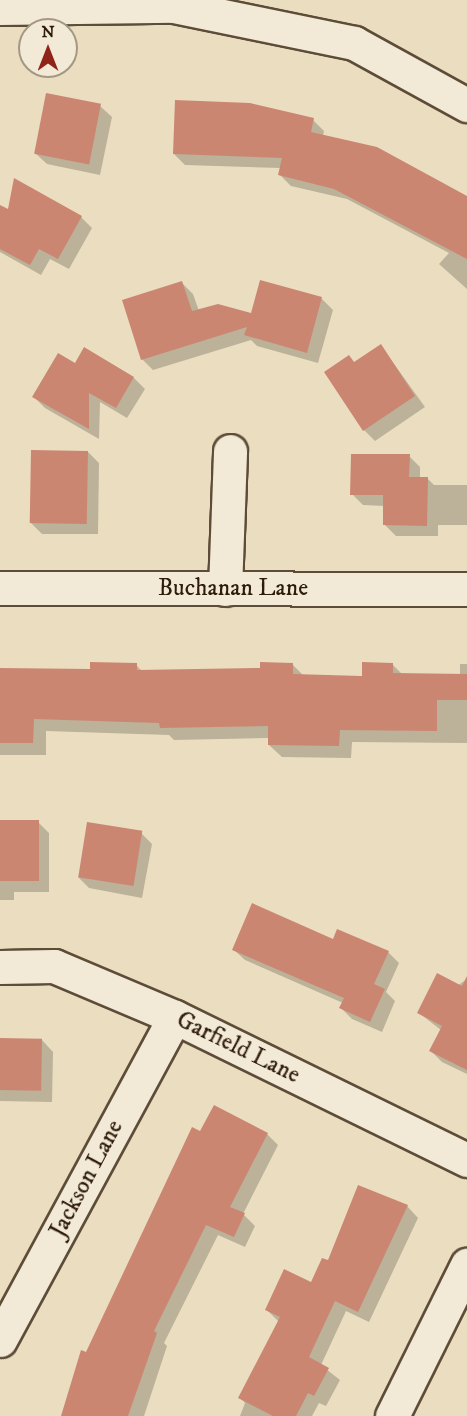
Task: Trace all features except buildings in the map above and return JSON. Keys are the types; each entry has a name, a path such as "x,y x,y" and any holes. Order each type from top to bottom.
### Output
{"street":[{"path":"0,8 186,8 354,44 467,105"},
{"path":"225,589 230,451"},
{"name":"Buchanan Lane","path":"0,588 467,589"},
{"name":"Garfield Lane","path":"0,967 54,966 175,1017 467,1160"},
{"name":"Jackson Lane","path":"0,1340 175,1017"},
{"path":"392,1416 467,1265"}]}
